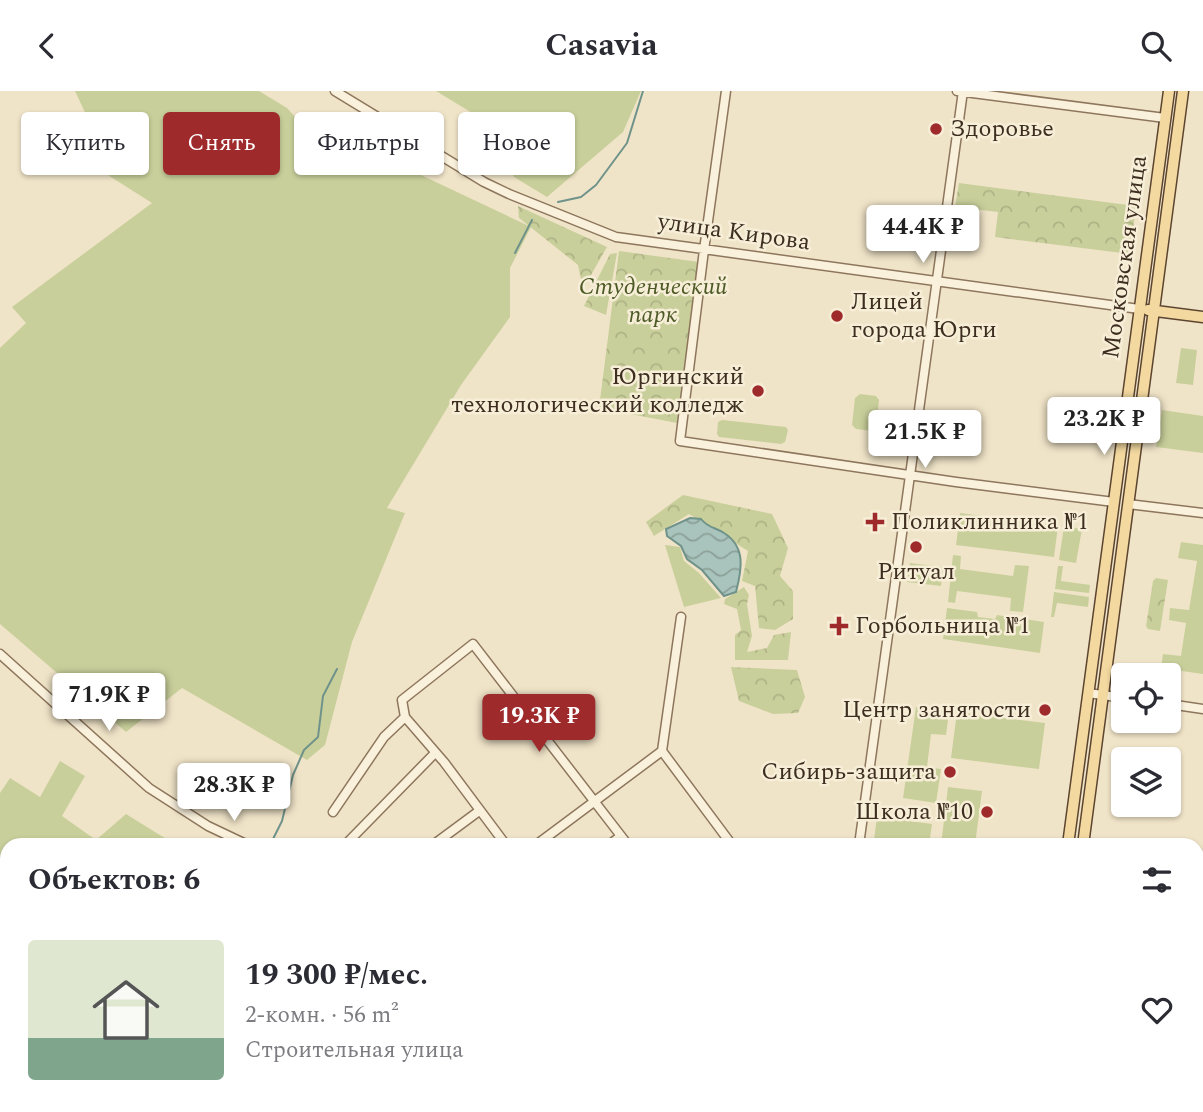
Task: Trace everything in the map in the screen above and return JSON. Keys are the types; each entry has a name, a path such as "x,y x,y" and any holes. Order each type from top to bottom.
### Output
{"main road":[{"name":"Московская улица","path":"1069,838 1169,91"},
{"name":"Московская улица","path":"1084,838 1183,91"},
{"name":"улица Кирова","path":"1139,309 1203,317"}],"street":[{"name":"улица Кирова","path":"335,91 484,182 610,235 1139,309"},
{"path":"726,91 680,441 1114,502"},
{"path":"957,91 1165,118"},
{"path":"860,838 963,91"},
{"path":"1128,504 1203,513"},
{"path":"545,838 662,751 681,617"},
{"path":"500,838 405,717 402,700 473,645 595,801 621,836 618,838"},
{"path":"0,654 149,788 208,826 233,838"},
{"path":"1088,693 1111,696"},
{"path":"1181,706 1203,709"},
{"path":"333,812 384,737 405,717"},
{"path":"662,751 727,838"},
{"path":"352,838 435,753"},
{"path":"442,838 479,811"}],"green space":[{"path":"75,91 259,91 287,108 294,116 294,175 421,175 531,227 510,268 510,317 461,385 387,508 405,513 352,642 325,745 307,760 182,688 126,732 0,624 0,348 26,323 12,307 152,203 108,175 149,175 149,112 85,112"},
{"path":"436,91 641,91 623,132 575,173 575,112 470,112"},
{"path":"513,175 573,175 547,197"},
{"path":"959,183 1136,206 1130,254 995,237 998,212 955,207"},
{"path":"518,206 607,247 583,289 578,265 519,218"},
{"name":"Студенческий парк","path":"619,251 699,262 677,423 599,408"},
{"path":"617,253 606,315 584,306 610,254"},
{"path":"1181,348 1197,350 1193,385 1176,383"},
{"path":"860,394 876,396 879,400 876,428 872,431 856,429 852,425 855,398"},
{"path":"1162,410 1203,416 1203,453 1156,447"},
{"path":"722,420 786,427 788,430 785,442 781,444 719,437 718,422"},
{"path":"683,495 772,514 788,548 780,576 793,591 793,619 775,630 759,628 755,586 742,581 748,551 689,514 654,536 646,522"},
{"path":"960,513 1058,526 1054,557 956,545"},
{"path":"1064,526 1082,529 1076,563 1059,560"},
{"path":"1181,542 1203,545 1203,674 1181,671 1181,663 1162,663 1163,654 1181,656 1186,623 1169,620 1170,608 1189,610 1197,561 1178,558"},
{"path":"665,545 680,547 684,561 699,573 721,598 684,607"},
{"path":"953,555 961,556 960,569 1013,576 1015,565 1029,566 1023,612 1010,611 1011,598 957,591 955,603 948,602"},
{"path":"910,563 943,567 941,586 907,582"},
{"path":"1058,566 1063,566 1061,581 1090,585 1089,593 1055,589"},
{"path":"1156,578 1168,580 1160,631 1148,629 1146,626 1153,581"},
{"path":"744,587 749,595 747,604 752,636 747,652 767,648 774,635 791,632 788,660 735,660 735,635 741,630 737,609 724,604 725,599"},
{"path":"1054,592 1089,597 1088,607 1057,603 1054,617 1051,617"},
{"path":"947,608 977,612 978,617 995,619 997,615 1044,622 1040,653 943,639"},
{"path":"731,667 797,670 805,697 798,713 773,714 739,701"},
{"path":"916,707 949,712 946,735 931,734 927,767 941,769 936,803 903,798"},
{"path":"957,712 1045,723 1039,769 951,758"},
{"path":"60,761 85,776 62,816 93,838 0,838 0,793 10,778 40,797"},
{"path":"948,787 982,791 976,838 942,838"},
{"path":"126,814 165,838 98,838"},
{"path":"877,817 932,824 930,838 874,838"}],"water":[{"path":"690,518 701,519 724,533 736,545 741,567 736,592 724,596 702,570 687,559 681,546 667,536 666,529"}],"waterway":[{"path":"558,202 581,197 596,185 627,143 643,91"},
{"path":"515,253 532,220"},
{"path":"274,838 282,821 293,775 304,750 318,737 323,696 337,669"}],"place":[{"name":"Здоровье","path":"936,129"},
{"name":"Лицей города Юрги","path":"837,316"},
{"name":"Юргинский технологический колледж","path":"758,391"},
{"name":"Поликлинника №1","path":"875,522"},
{"name":"Ритуал","path":"916,547"},
{"name":"Горбольница №1","path":"839,626"},
{"name":"Центр занятости","path":"1045,710"},
{"name":"Сибирь-защита","path":"950,772"},
{"name":"Школа №10","path":"987,812"}]}
